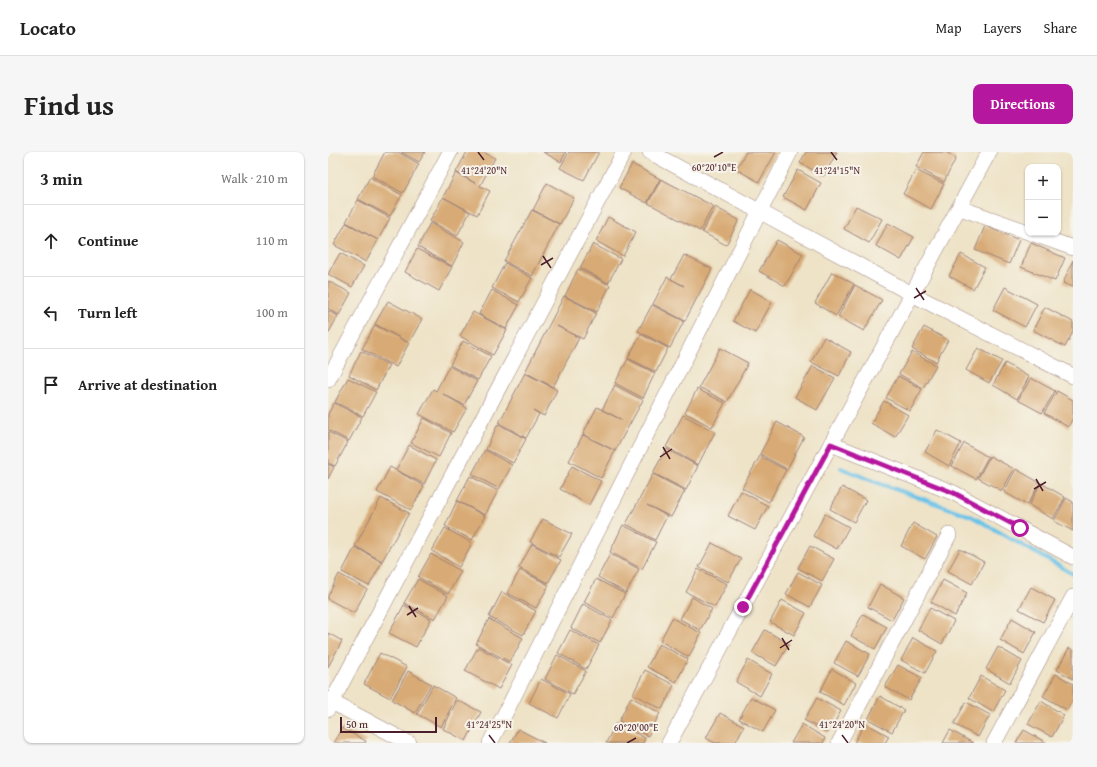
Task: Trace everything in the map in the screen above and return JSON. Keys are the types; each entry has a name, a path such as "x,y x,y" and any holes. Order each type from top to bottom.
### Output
{"street":[{"path":"328,380 450,152"},
{"path":"409,743 329,704 624,152"},
{"path":"650,152 912,294 1073,376"},
{"path":"490,743 790,152"},
{"path":"669,743 989,152"},
{"path":"960,208 1025,232"},
{"path":"1038,236 1073,248"},
{"path":"831,444 954,493 1073,557"},
{"path":"839,743 949,535"},
{"path":"994,743 1073,597"}],"building":[{"path":"385,152 398,152 419,164 403,193 372,176"},
{"path":"401,152 425,152 419,162"},
{"path":"467,152 483,152 495,158 480,186 490,191 477,215 443,197 456,173 475,183 456,172"},
{"path":"543,152 566,152 561,162"},
{"path":"569,152 599,152 584,180 560,168"},
{"path":"746,152 776,152 759,182 736,169"},
{"path":"806,152 837,152 824,176 800,163"},
{"path":"924,152 946,152 956,158 944,182 916,167"},
{"path":"632,164 660,179 647,203 619,188"},
{"path":"798,170 821,183 807,210 783,197"},
{"path":"916,170 944,184 931,209 903,194"},
{"path":"370,177 402,195 390,216 358,199"},
{"path":"661,179 713,206 700,231 648,203"},
{"path":"547,183 574,198 560,224 533,210"},
{"path":"443,197 470,212 457,236 430,221"},
{"path":"358,200 390,218 378,240 346,222"},
{"path":"856,206 882,219 869,243 844,229"},
{"path":"715,207 739,220 726,245 702,232"},
{"path":"532,210 559,224 532,276 504,261"},
{"path":"608,217 636,232 623,256 596,241"},
{"path":"346,223 378,240 366,262 334,245"},
{"path":"430,223 464,242 452,266 418,247"},
{"path":"888,223 914,237 901,260 876,246"},
{"path":"985,226 1019,240 1009,264 975,250"},
{"path":"777,240 803,254 785,286 759,271"},
{"path":"1031,243 1065,258 1055,281 1021,267"},
{"path":"593,244 621,259 608,283 580,268"},
{"path":"417,249 452,267 439,291 405,272"},
{"path":"340,253 364,266 352,287 328,274"},
{"path":"961,254 985,267 973,289 949,276"},
{"path":"684,255 712,269 685,321 653,304 667,277 684,286 671,279"},
{"path":"1073,260 1073,287 1063,283"},
{"path":"505,263 532,278 519,302 492,288"},
{"path":"578,269 610,285 597,312 565,296"},
{"path":"832,272 854,284 836,316 815,303"},
{"path":"328,281 351,293 339,315 328,309"},
{"path":"855,285 882,300 864,331 838,317"},
{"path":"1005,287 1037,304 1025,327 993,310"},
{"path":"750,289 772,302 755,333 733,321"},
{"path":"492,290 519,305 506,329 479,314"},
{"path":"564,296 596,313 583,339 557,326 579,338 553,387 525,372"},
{"path":"388,301 422,319 409,343 375,324"},
{"path":"652,305 684,321 670,348 638,331"},
{"path":"1045,307 1073,322 1073,332 1065,347 1033,330"},
{"path":"328,311 338,316 328,334"},
{"path":"473,312 507,330 493,355 460,336"},
{"path":"375,325 409,343 396,367 362,349"},
{"path":"924,327 948,340 936,362 912,349"},
{"path":"641,334 668,348 656,372 628,358"},
{"path":"824,337 851,352 839,376 811,362"},
{"path":"463,341 491,356 478,380 450,365"},
{"path":"720,348 748,363 727,402 699,387"},
{"path":"978,348 1002,361 989,383 966,370"},
{"path":"361,351 389,365 376,390 349,375"},
{"path":"912,352 936,365 923,388 899,374"},
{"path":"628,359 655,373 643,398 615,383"},
{"path":"1005,363 1029,377 1017,399 993,385"},
{"path":"449,366 477,381 464,405 443,394 467,408 453,432 419,414 433,389 436,391"},
{"path":"813,366 835,378 817,410 795,397"},
{"path":"525,373 557,390 544,416 533,410 539,414 526,438 499,423"},
{"path":"898,376 922,389 910,411 886,398"},
{"path":"348,378 376,392 363,416 335,402"},
{"path":"1031,378 1055,391 1042,413 1018,400"},
{"path":"615,385 643,400 615,451 583,434 597,407 602,410"},
{"path":"697,389 725,403 712,427 685,413"},
{"path":"1057,391 1073,400 1073,418 1068,427 1044,413"},
{"path":"884,401 908,415 895,437 871,423"},
{"path":"334,403 362,417 349,441 328,430 328,414"},
{"path":"683,415 715,432 698,465 666,447"},
{"path":"424,418 451,433 439,457 411,443"},
{"path":"777,422 804,437 787,469 760,454"},
{"path":"498,424 526,439 513,463 486,449"},
{"path":"937,430 961,443 949,466 925,452"},
{"path":"328,432 348,442 335,466 328,463"},
{"path":"583,435 615,451 601,478 569,461"},
{"path":"964,443 988,457 976,479 952,466"},
{"path":"409,445 436,460 424,484 396,470"},
{"path":"666,449 698,466 686,490 653,473"},
{"path":"485,450 512,465 499,489 472,474"},
{"path":"760,456 786,470 769,502 742,488"},
{"path":"990,456 1014,469 1002,491 978,478"},
{"path":"328,464 334,467 328,479"},
{"path":"572,466 601,481 589,505 560,489"},
{"path":"390,467 424,486 411,510 377,492"},
{"path":"1016,469 1040,483 1027,505 1004,492"},
{"path":"653,474 685,491 671,517 647,505 667,516 655,540 626,524"},
{"path":"470,476 498,491 485,515 457,501"},
{"path":"1041,483 1065,497 1053,519 1029,505"},
{"path":"842,487 866,500 854,522 830,509"},
{"path":"741,491 768,506 755,530 728,516"},
{"path":"381,498 409,513 382,561 355,546"},
{"path":"1066,498 1073,502 1073,531 1054,521"},
{"path":"457,501 485,516 472,540 445,526"},
{"path":"825,514 849,527 837,549 813,536"},
{"path":"543,519 572,534 559,557 530,542"},
{"path":"913,523 937,537 925,559 901,546"},
{"path":"623,525 656,542 642,569 610,552"},
{"path":"445,528 472,543 459,567 432,551"},
{"path":"712,543 741,559 728,582 699,567"},
{"path":"532,544 561,560 548,583 519,568"},
{"path":"810,546 834,559 822,581 798,568"},
{"path":"355,547 382,562 369,586 342,572"},
{"path":"960,549 984,562 972,584 948,571"},
{"path":"431,554 461,571 448,594 418,577"},
{"path":"610,554 639,569 626,593 598,577"},
{"path":"698,569 727,584 715,607 686,592"},
{"path":"520,570 549,585 536,608 507,593"},
{"path":"798,572 822,585 810,607 786,594"},
{"path":"339,574 367,589 354,613 328,599 328,596"},
{"path":"418,579 448,596 435,619 404,603"},
{"path":"596,579 625,594 613,618 584,602"},
{"path":"943,580 967,593 955,616 931,602"},
{"path":"880,584 904,598 892,620 868,607"},
{"path":"1031,587 1055,600 1043,622 1019,609"},
{"path":"502,592 536,611 523,635 489,617"},
{"path":"692,597 712,609 700,630 680,619"},
{"path":"782,600 806,613 794,635 770,622"},
{"path":"583,604 612,620 600,643 571,628"},
{"path":"404,605 431,619 416,647 389,633"},
{"path":"930,608 954,621 942,644 918,630"},
{"path":"863,614 887,627 875,649 851,636"},
{"path":"672,618 701,633 689,657 660,641"},
{"path":"1012,618 1036,632 1024,654 1000,640"},
{"path":"489,619 523,638 510,662 476,644"},
{"path":"570,630 599,645 586,669 558,653"},
{"path":"765,630 789,644 776,666 752,653"},
{"path":"328,633 342,641 328,667"},
{"path":"913,638 937,651 925,673 901,660"},
{"path":"846,641 870,654 858,676 834,663"},
{"path":"659,644 688,659 676,682 647,667"},
{"path":"478,647 512,665 499,689 465,671"},
{"path":"998,647 1022,661 1010,683 986,669"},
{"path":"1069,648 1073,650 1073,679 1057,670"},
{"path":"380,653 407,667 390,698 364,684"},
{"path":"557,655 586,671 573,694 545,679"},
{"path":"748,660 772,674 760,696 736,682"},
{"path":"898,665 922,678 909,700 885,687"},
{"path":"832,669 856,683 844,705 820,692"},
{"path":"645,670 674,685 662,709 633,694"},
{"path":"408,671 431,684 415,713 392,700"},
{"path":"1056,674 1073,684 1073,699 1067,710 1043,696"},
{"path":"981,676 1005,690 993,712 969,698"},
{"path":"541,679 570,694 558,718 529,703"},
{"path":"433,685 456,698 441,727 417,714"},
{"path":"880,696 904,710 892,732 868,719"},
{"path":"631,697 660,713 648,736 619,721"},
{"path":"751,697 775,710 763,732 739,719"},
{"path":"817,698 841,711 828,733 804,720"},
{"path":"457,700 481,712 466,741 443,729"},
{"path":"1041,701 1064,715 1052,737 1028,724"},
{"path":"966,702 990,715 978,737 954,724"},
{"path":"720,713 744,726 735,743 715,743 706,738"},
{"path":"616,723 645,738 643,743 606,743"},
{"path":"865,723 889,736 885,743 854,743"},
{"path":"802,724 825,738 823,743 791,743"},
{"path":"342,728 366,741 365,743 333,743"},
{"path":"518,729 545,743 510,743"},
{"path":"950,730 973,743 943,743"},
{"path":"1024,730 1047,743 1016,743"}],"waterway":[{"path":"841,468 878,483 971,516 1073,574"}],"route":[{"path":"743,607 831,444 954,493 1020,528"}]}
